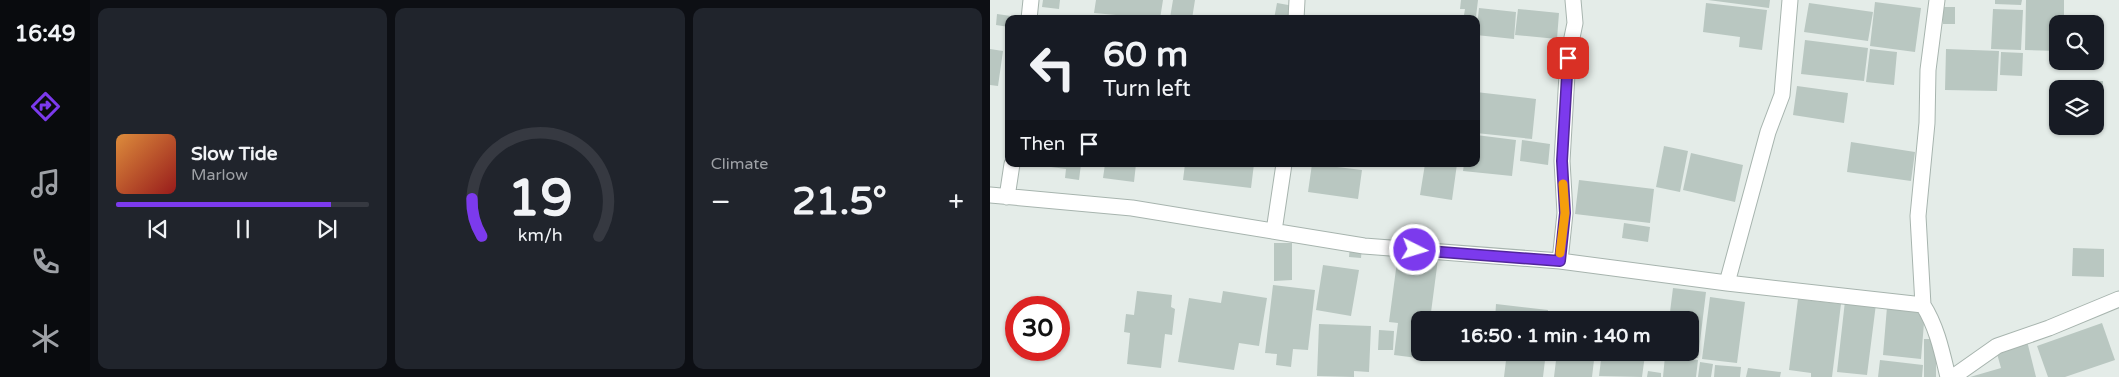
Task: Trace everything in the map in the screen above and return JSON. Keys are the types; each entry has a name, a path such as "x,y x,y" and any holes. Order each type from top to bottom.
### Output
{"street":[{"path":"1029,15 1031,0"},
{"path":"1296,15 1297,0"},
{"path":"1560,261 1565,213 1562,161 1568,58 1575,23 1573,0"},
{"path":"1727,284 1768,132 1782,95 1790,0"},
{"path":"1937,0 1928,70 1926,133 1918,216 1924,305 1931,317 1942,347 1948,377"},
{"path":"1007,197 1012,167"},
{"path":"1274,231 1284,167"},
{"path":"990,195 1132,208 1364,246 1560,261 1727,284 1924,305"},
{"path":"1953,377 1997,346 2117,304"}],"building":[{"path":"1043,0 1060,0 1059,9 1042,7"},
{"path":"1096,0 1163,0 1161,15 1094,13"},
{"path":"1173,0 1195,0 1193,15 1170,15"},
{"path":"1461,0 1478,0 1476,15 1464,15 1465,9 1460,9"},
{"path":"1708,0 1770,0 1769,8"},
{"path":"1995,0 2022,0 2021,5 1995,4"},
{"path":"2026,0 2064,0 2064,15 2049,15 2049,51 2025,50"},
{"path":"1875,2 1921,8 1915,52 1870,46"},
{"path":"1277,3 1294,6 1292,15 1275,15"},
{"path":"1706,3 1767,10 1762,50 1739,47 1740,37 1703,32"},
{"path":"1809,3 1873,12 1868,41 1804,32"},
{"path":"1943,7 1955,7 1955,24 1943,24"},
{"path":"1479,8 1516,12 1514,39 1480,35 1480,15 1478,15"},
{"path":"1518,9 1559,13 1557,39 1515,35"},
{"path":"1993,9 2023,10 2021,50 1991,49"},
{"path":"997,14 1005,15 1005,26 996,25"},
{"path":"1805,40 1868,48 1864,81 1801,74"},
{"path":"990,49 1003,51 998,86 990,85"},
{"path":"1870,49 1897,52 1894,85 1866,82"},
{"path":"1946,49 1999,51 1997,91 1945,90"},
{"path":"2001,52 2023,53 2022,76 2000,75"},
{"path":"1797,86 1848,93 1844,123 1793,115"},
{"path":"1480,92 1536,99 1532,139 1480,133"},
{"path":"1480,136 1516,140 1512,176 1463,171 1464,167 1480,167"},
{"path":"1522,140 1550,144 1548,165 1520,161"},
{"path":"1851,142 1915,152 1911,181 1847,172"},
{"path":"1664,146 1688,151 1680,192 1656,187"},
{"path":"1691,153 1743,165 1735,202 1683,190"},
{"path":"1051,167 1081,167 1079,180 1065,178 1066,169"},
{"path":"1105,167 1136,167 1134,182 1103,178"},
{"path":"1185,167 1254,167 1251,188 1183,180"},
{"path":"1312,167 1337,167 1362,170 1358,199 1308,192"},
{"path":"1425,167 1457,167 1452,200 1420,195"},
{"path":"1579,180 1654,189 1650,223 1575,214"},
{"path":"1624,223 1650,227 1648,242 1622,238"},
{"path":"1274,243 1292,243 1292,280 1274,281"},
{"path":"1350,246 1362,247 1361,258 1349,257"},
{"path":"2073,248 2104,249 2104,277 2072,276"},
{"path":"1398,254 1438,259 1431,311 1411,311 1411,357 1394,355 1398,323 1389,322"},
{"path":"1323,265 1359,270 1351,316 1316,310"},
{"path":"1273,285 1315,290 1308,350 1293,349 1291,367 1276,365 1277,354 1265,353"},
{"path":"1673,288 1706,292 1699,350 1699,311 1670,311"},
{"path":"1137,291 1172,295 1171,307 1175,309 1172,335 1165,334 1161,368 1127,364 1130,333 1124,332 1126,314 1134,315"},
{"path":"1223,291 1267,298 1259,346 1239,343 1234,370 1178,362 1189,298 1221,303"},
{"path":"1710,297 1745,302 1737,363 1702,359"},
{"path":"1798,299 1841,304 1832,377 1811,377 1811,373 1789,370"},
{"path":"1845,301 1876,304 1867,375 1837,372"},
{"path":"1496,304 1548,310 1548,311 1496,311"},
{"path":"1887,307 1925,311 1921,359 1883,355"},
{"path":"2102,323 2115,360 2065,377 2048,377 2037,346"},
{"path":"1319,324 1371,326 1369,372 1354,371 1354,377 1317,376"},
{"path":"1379,330 1394,331 1393,350 1378,350"},
{"path":"1924,339 1936,339 1936,377 1924,377"},
{"path":"2027,341 2036,377 1970,377 2001,368 1996,350"},
{"path":"1880,360 1923,365 1922,377 1878,377"},
{"path":"1506,361 1545,361 1543,377 1504,377"},
{"path":"1556,361 1594,361 1592,377 1554,377"},
{"path":"1601,361 1644,361 1642,377 1599,376"},
{"path":"1665,361 1698,361 1696,377 1663,377"},
{"path":"1700,362 1713,364 1711,377 1698,377"},
{"path":"1715,365 1741,367 1740,377 1714,377"},
{"path":"1748,368 1781,372 1780,377 1746,377"},
{"path":"1648,371 1661,373 1661,377 1647,377"}],"slow traffic":[{"path":"1560,253 1565,213 1563,184"}],"route":[{"path":"1415,250 1560,261 1565,213 1562,161 1568,58"}]}
